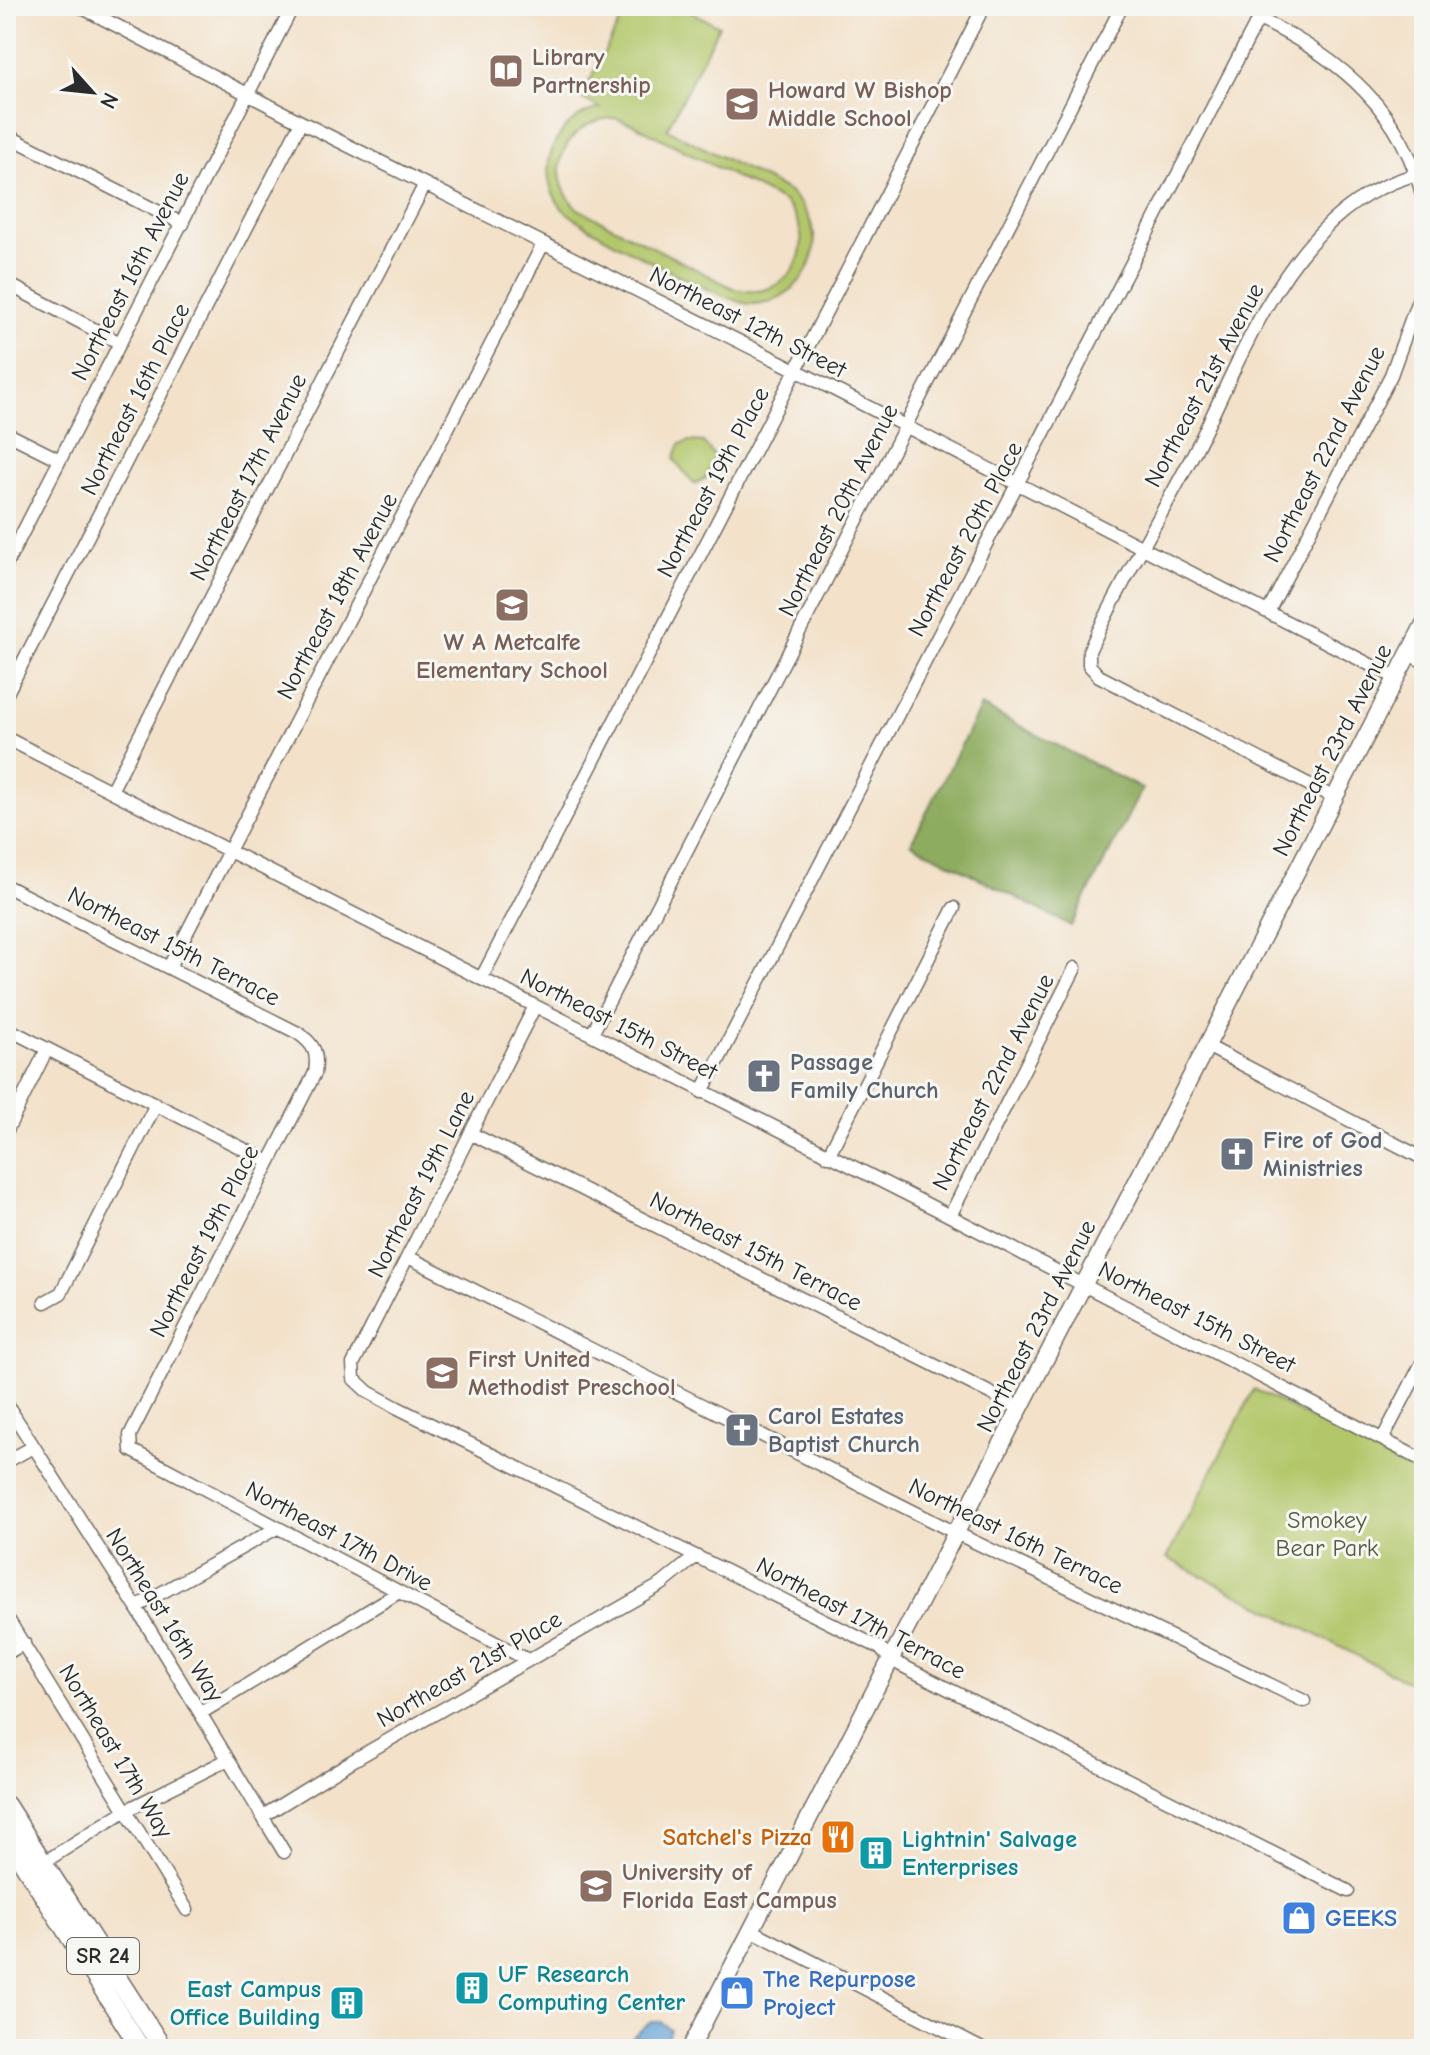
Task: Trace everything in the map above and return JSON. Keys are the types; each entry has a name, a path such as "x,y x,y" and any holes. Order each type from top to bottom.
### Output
{"highway":[{"name":"SR 24","path":"6,1805 35,1868 141,2049"},
{"name":"SR 24","path":"6,1836 35,1868 163,2049"}],"main road":[{"name":"Northeast 23rd Avenue","path":"690,2049 1396,678 1416,658 1424,624"}],"street":[{"name":"Northeast 12th Street","path":"79,6 99,10 301,122 796,370 1396,678"},
{"name":"Northeast 16th Avenue","path":"6,565 293,6"},
{"name":"Northeast 19th Place","path":"481,979 984,6"},
{"name":"Northeast 20th Avenue","path":"592,1034 1122,6"},
{"name":"Northeast 20th Place","path":"702,1092 1265,6"},
{"path":"1259,19 1323,55 1353,79 1401,134 1421,173 1424,203"},
{"name":"Northeast 16th Place","path":"6,695 301,122"},
{"path":"6,135 183,224"},
{"name":"Northeast 21st Avenue","path":"1335,798 1099,676 1091,668 1089,651 1242,357 1296,262 1321,231 1352,204 1381,185 1421,173"},
{"name":"Northeast 17th Avenue","path":"111,791 425,184"},
{"name":"Northeast 18th Avenue","path":"169,967 543,244"},
{"name":"Northeast 22nd Avenue","path":"1268,612 1391,375 1421,292 1424,266"},
{"path":"6,283 120,343"},
{"path":"6,433 60,460"},
{"name":"Northeast 15th Street","path":"6,738 1084,1284 1424,1461"},
{"name":"Northeast 15th Terrace","path":"6,886 298,1033 311,1042 316,1052"},
{"path":"828,1156 954,908"},
{"name":"Northeast 22nd Avenue","path":"950,1216 1075,968"},
{"name":"Northeast 19th Lane","path":"356,1381 353,1364 535,1006"},
{"path":"6,1028 269,1162"},
{"path":"1207,1046 1424,1159"},
{"path":"6,1132 47,1049"},
{"name":"Northeast 19th Place","path":"131,1450 130,1435 315,1073 316,1052"},
{"path":"45,1302 61,1293 156,1104"},
{"name":"Northeast 15th Terrace","path":"472,1134 1020,1408"},
{"name":"Northeast 16th Terrace","path":"408,1257 956,1533 970,1536 1304,1701"},
{"path":"1383,1438 1424,1359"},
{"name":"Northeast 17th Terrace","path":"356,1381 378,1398 880,1648 891,1660 1348,1891"},
{"name":"Northeast 16th Way","path":"6,1403 136,1607 284,1852"},
{"path":"6,1462 33,1447"},
{"name":"Northeast 17th Drive","path":"131,1450 275,1529 528,1660"},
{"path":"136,1607 275,1529"},
{"name":"Northeast 21st Place","path":"263,1816 662,1584 695,1557"},
{"path":"201,1713 399,1592"},
{"name":"Northeast 17th Way","path":"6,1616 187,1910"},
{"path":"6,1654 24,1643"},
{"path":"35,1868 125,1811 227,1760"},
{"path":"751,1930 982,2049"}],"green space":[{"path":"628,6 679,6 719,26 667,129 788,191 795,198 811,222 814,241 811,261 802,278 779,297 750,304 712,291 652,262 572,217 561,207 553,192 549,162 553,147 571,122 600,108 581,98","holes":["614,118 633,124 784,202 796,218 801,234 801,251 795,266 785,278 771,287 755,291 735,289 578,209 567,195 561,180 560,165 571,138 597,121"]},
{"path":"703,442 715,457 706,478 694,484 674,459 680,444"},
{"path":"981,706 1142,789 1071,926 911,843"},
{"name":"Smokey Bear Park","path":"1254,1389 1424,1477 1424,1690 1167,1558"}],"water":[{"path":"651,2022 661,2022 670,2029 663,2049 616,2049"}],"place":[{"name":"Library Partnership","path":"506,71"},
{"name":"Howard W Bishop Middle School","path":"742,104"},
{"name":"W A Metcalfe Elementary School","path":"512,605"},
{"name":"Passage Family Church","path":"764,1076"},
{"name":"Fire of God Ministries","path":"1237,1154"},
{"name":"First United Methodist Preschool","path":"442,1373"},
{"name":"Carol Estates Baptist Church","path":"742,1430"},
{"name":"Satchel's Pizza","path":"838,1837"},
{"name":"Lightnin' Salvage Enterprises","path":"876,1853"},
{"name":"University of Florida East Campus","path":"596,1886"},
{"name":"GEEKS","path":"1299,1918"},
{"name":"UF Research Computing Center","path":"472,1988"},
{"name":"The Repurpose Project","path":"737,1993"},
{"name":"East Campus Office Building","path":"347,2003"}]}
